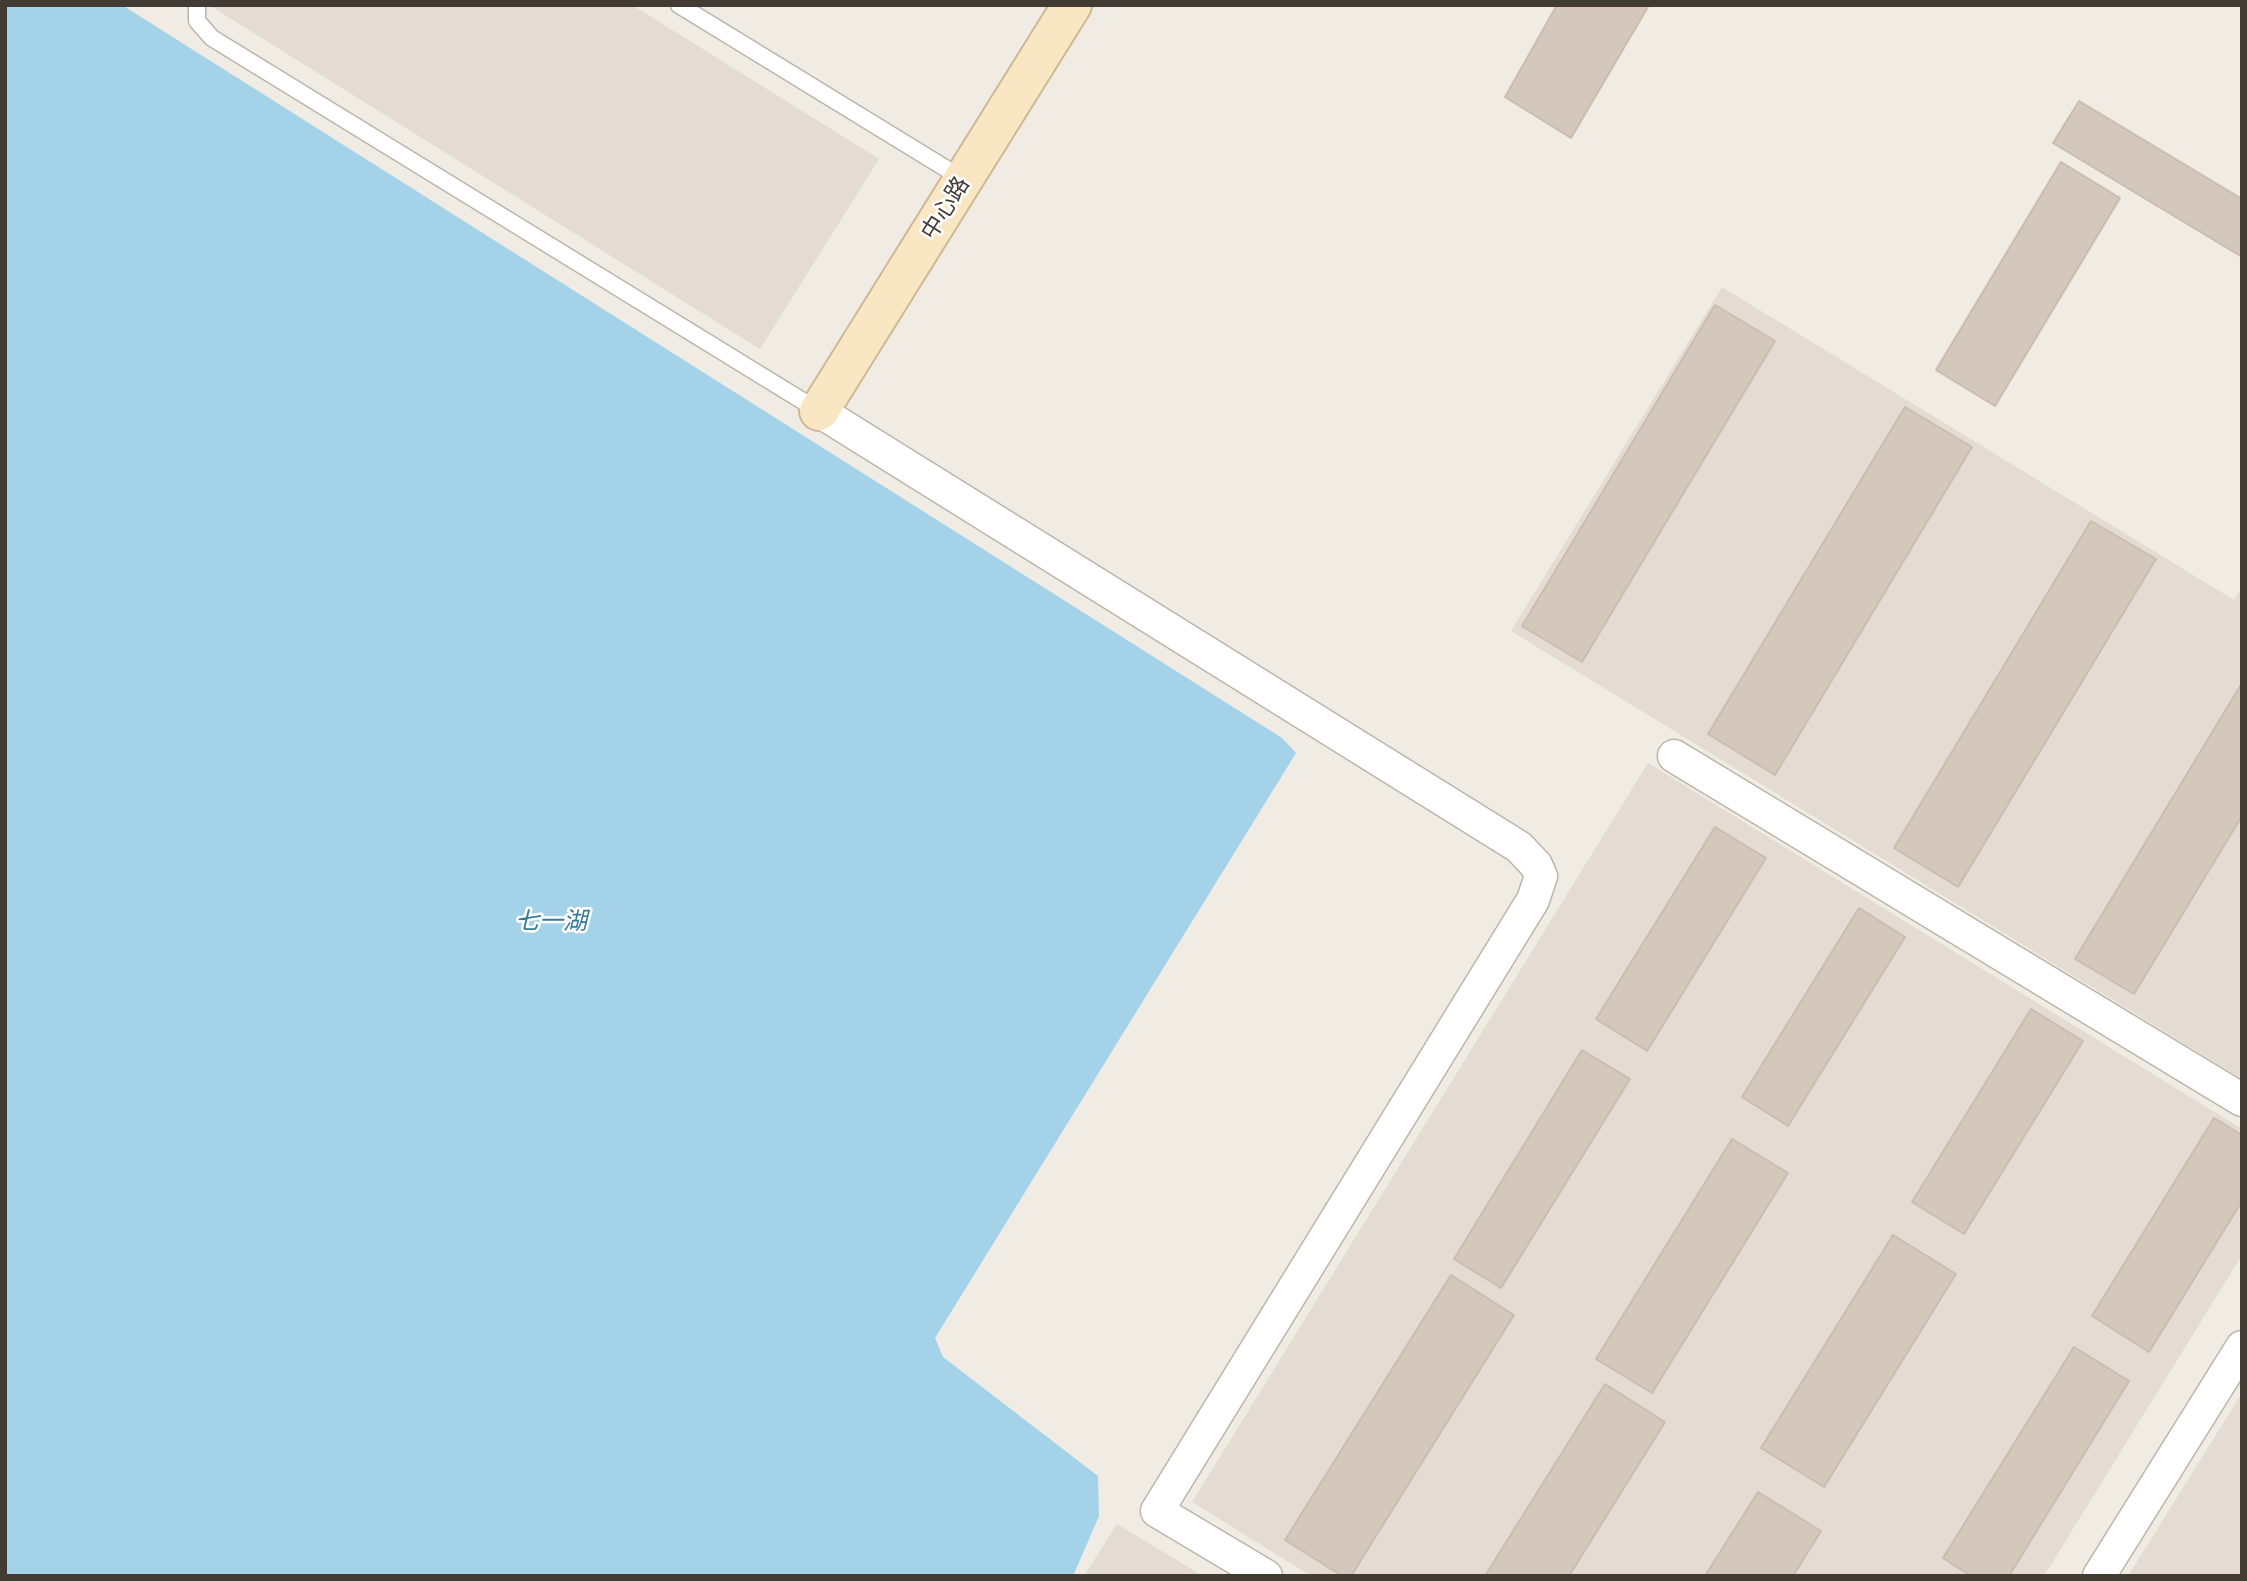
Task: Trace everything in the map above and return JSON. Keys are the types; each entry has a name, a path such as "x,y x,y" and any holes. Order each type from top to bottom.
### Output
{"street":[{"name":"中心路","path":"819,411 1072,5"},
{"path":"819,411 1519,847 1536,865 1541,876 1533,900 1157,1511 1266,1576"},
{"path":"1674,756 2242,1100"},
{"path":"2099,1576 2242,1347"}],"lane":[{"path":"197,5 197,21 212,38 819,411"},
{"path":"679,5 963,179"}],"shaded area":[{"path":"209,5 632,5 879,159 760,349"},
{"path":"1722,287 2234,600 2242,588 2242,1079 1511,631"},
{"path":"1648,763 2242,1129 2242,1255 2044,1576 1311,1576 1192,1502"},
{"path":"2242,1393 2242,1576 2128,1576"},
{"path":"1117,1524 1203,1576 1084,1576"}],"water":[{"name":"七一湖","path":"5,5 122,5 1282,738 1296,753 935,1338 943,1357 1098,1476 1099,1516 1073,1576 5,1576"}],"building":[{"path":"1557,5 1649,5 1571,138 1505,97"},
{"path":"2079,101 2242,199 2242,257 2053,143"},
{"path":"2061,162 2120,198 1995,406 1936,370"},
{"path":"1715,305 1775,341 1582,662 1522,626"},
{"path":"1905,407 1972,447 1775,775 1708,734"},
{"path":"2091,521 2156,559 1958,887 1894,848"},
{"path":"2242,683 2242,816 2134,994 2075,959"},
{"path":"1715,827 1766,858 1647,1051 1596,1019"},
{"path":"1859,908 1905,937 1788,1126 1742,1097"},
{"path":"2031,1009 2083,1041 1964,1234 1912,1202"},
{"path":"1582,1050 1630,1079 1501,1288 1454,1259"},
{"path":"2214,1118 2242,1135 2242,1201 2149,1352 2092,1316"},
{"path":"1732,1139 1788,1173 1652,1393 1596,1359"},
{"path":"1893,1235 1956,1274 1824,1487 1761,1448"},
{"path":"1451,1275 1514,1315 1351,1576 1342,1576 1285,1540"},
{"path":"2074,1347 2129,1381 2009,1576 1971,1576 1943,1558"},
{"path":"1605,1384 1665,1422 1569,1576 1485,1576"},
{"path":"1758,1492 1821,1531 1793,1576 1705,1576"}]}
